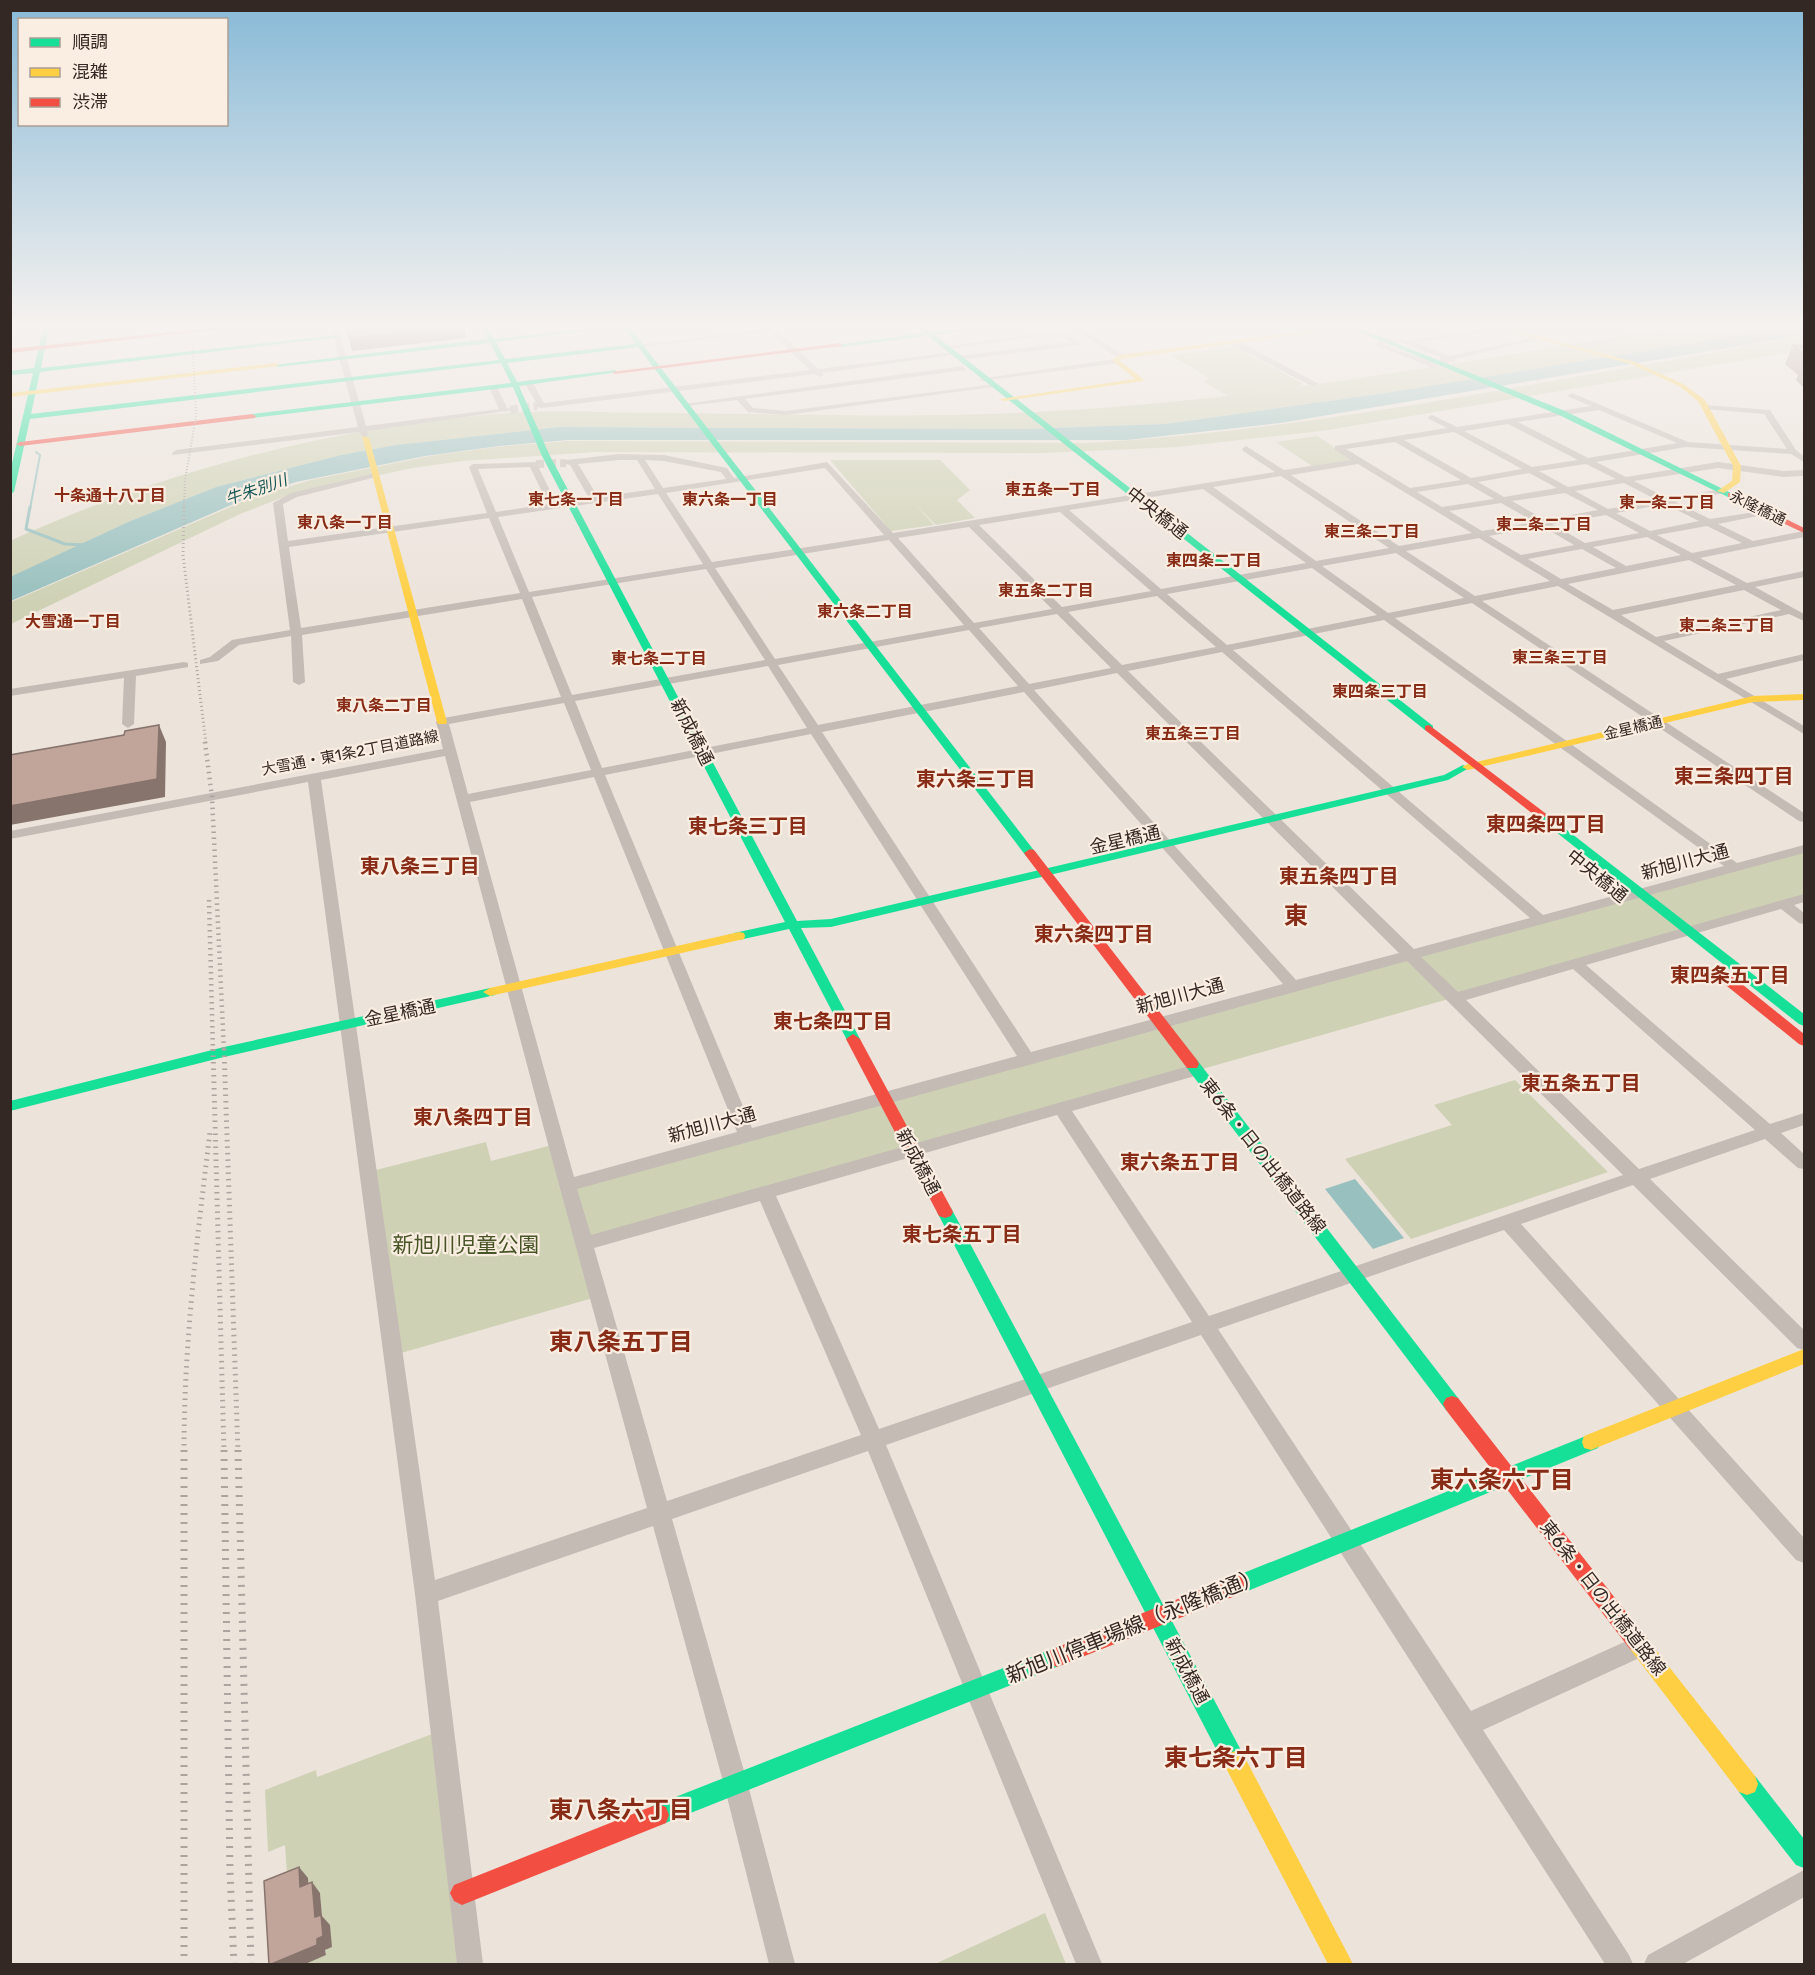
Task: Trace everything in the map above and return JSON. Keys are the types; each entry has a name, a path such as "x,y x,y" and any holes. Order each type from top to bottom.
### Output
{"main road":[{"path":"10,492 25,420"},
{"path":"20,444 215,420"},
{"name":"新成橋通","path":"536,420 540,460 573,503 791,925 885,1097 1341,1965"},
{"name":"東6条・日の出橋道路線","path":"698,420 738,479 870,644 1507,1475 1804,1857"},
{"name":"中央橋通","path":"1037,420 1302,633 1478,765 1804,1021"},
{"name":"永隆橋通","path":"1577,420 1804,532"},
{"path":"1712,420 1737,466 1739,476 1737,481 1721,491"},
{"path":"363,433 442,723"},
{"name":"中央橋通","path":"1302,633 1462,768 1804,1041"},
{"name":"金星橋通","path":"10,1106 347,1024 791,925 831,923 1166,844 1379,781 1436,768 1462,768 1478,765 1753,699 1804,697"},
{"name":"金星橋通","path":"791,925 823,910 1156,833 1390,791 1448,777 1462,768"},
{"name":"新旭川停車場線（永隆橋通）","path":"462,1893 1158,1617 1804,1356"}],"street":[{"path":"360,420 363,433"},
{"path":"176,453 363,433 443,420"},
{"path":"1437,420 1804,618"},
{"path":"1515,420 1338,448 1804,731"},
{"path":"1631,420 1686,444"},
{"path":"1772,420 1793,452 1804,459"},
{"path":"1509,421 1751,544"},
{"path":"1396,438 1624,569"},
{"path":"1409,491 1686,444 1793,452"},
{"path":"1246,449 1804,818"},
{"path":"595,500 570,463 639,457 664,458 724,470 738,479"},
{"path":"639,457 1027,1059"},
{"path":"553,506 540,460 473,467 747,1136"},
{"path":"204,662 214,659 236,642 1359,461"},
{"path":"282,545 827,465 1293,986"},
{"path":"1441,510 1622,478 1718,465 1737,466 1784,477 1804,473"},
{"path":"299,682 296,632 277,506 279,502 306,492 376,476"},
{"path":"1205,486 1736,868"},
{"name":"大雪通・東1条2丁目道路線","path":"10,835 451,751 442,723 568,698 667,682 1542,521 1721,491"},
{"path":"1063,510 1542,921"},
{"path":"1519,558 1765,512"},
{"path":"972,524 1804,1342"},
{"path":"464,799 1689,557 1804,532"},
{"path":"1611,614 1804,574"},
{"path":"1655,640 1804,608"},
{"path":"1717,678 1804,657"},
{"path":"10,693 184,665"},
{"path":"128,724 130,674"},
{"path":"451,751 568,1185 736,1785 782,1965"},
{"path":"315,777 426,1594 470,1965"},
{"name":"新旭川大通","path":"568,1185 1160,1022 1804,849"},
{"path":"1454,998 1804,898"},
{"path":"1783,904 1804,920"},
{"path":"1575,963 1804,1163"},
{"path":"585,1244 912,1149 1196,1070"},
{"path":"1061,1108 1347,1541 1620,1965"},
{"path":"426,1594 1804,1119"},
{"path":"765,1191 874,1440 1089,1965"},
{"path":"1508,1222 1804,1553"},
{"path":"1465,1726 1640,1646"},
{"path":"1657,1965 1804,1883"}],"green space":[{"path":"437,420 1192,420 1165,424 1023,429 559,427 396,445 341,455 216,487 128,522 11,577 12,540 71,515 192,472 317,440"},
{"path":"1311,420 1386,420 1322,431 1177,447 1042,453 596,452 462,461 413,468 294,493 240,514 11,624 11,602 251,498 311,480 430,456 567,441 1090,443 1253,428"},
{"path":"1317,436 1354,460 1312,466 1276,442"},
{"path":"830,460 940,460 970,490 957,500 975,518 936,525 916,505 934,525 891,531"},
{"name":"新旭川児童公園","path":"1804,850 1804,898 586,1244 600,1296 394,1355 368,1172 486,1142 491,1161 556,1144 568,1185"},
{"path":"1515,1080 1608,1172 1411,1239 1345,1159 1452,1125 1434,1105"},
{"path":"443,1730 470,1964 303,1964 326,1955 325,1950 332,1947 323,1928 320,1893 309,1897 288,1886 285,1845 268,1852 265,1790 316,1770 317,1777"},
{"path":"1045,1913 1066,1964 935,1964"}],"water":[{"name":"牛朱別川","path":"1192,420 1297,420 1127,440 568,440 425,456 296,482 245,499 11,601 10,577 128,522 216,487 341,455 396,445 559,427 1023,429 1165,424"},
{"path":"1355,1179 1404,1238 1373,1249 1325,1189"}],"building":[{"path":"159,725 157,779 10,806 10,755 124,735 125,731"},
{"path":"299,1867 300,1887 312,1882 315,1917 321,1915 323,1936 317,1939 317,1945 269,1965 264,1881"}],"waterway":[{"path":"30,509 40,455 36,452"},
{"path":"30,507 26,529 65,544 87,545"}],"tunnel":[{"path":"536,464 566,463"}],"railway":[{"path":"184,509 185,480 195,420"},
{"path":"184,507 183,555 206,744"},
{"path":"205,742 212,797 224,1051"},
{"path":"209,900 213,1051"},
{"path":"213,1049 224,1452"},
{"path":"224,1049 238,1452"},
{"path":"184,1452 189,1332 210,1132"},
{"path":"224,1450 230,1872 234,1964"},
{"path":"238,1450 251,1964"},
{"path":"184,1452 184,1964"}],"traffic: fast":[{"path":"10,492 26,420"},
{"path":"530,420 545,454 853,1039"},
{"path":"698,420 722,452"},
{"path":"1039,420 1429,728"},
{"path":"1577,420 1731,495"},
{"path":"723,453 1030,853"},
{"path":"739,936 791,925 831,923 1448,777 1463,768"},
{"path":"1541,815 1804,1021"},
{"path":"10,1106 224,1052 490,992"},
{"path":"1192,1064 1452,1404"},
{"path":"945,1212 1235,1762"},
{"path":"1238,1585 1591,1442"},
{"path":"658,1815 1057,1657"},
{"path":"1747,1784 1804,1857"}],"traffic: slow":[{"path":"1712,420 1737,466 1736,482 1721,491"},
{"path":"365,438 442,722"},
{"path":"1468,767 1753,699 1804,697"},
{"path":"490,992 739,936"},
{"path":"1591,1442 1804,1356"},
{"path":"1637,1642 1747,1784"},
{"path":"1235,1762 1341,1964"}],"traffic: jam":[{"path":"20,444 217,420"},
{"path":"1731,495 1804,531"},
{"path":"1429,728 1541,815"},
{"path":"1030,853 1192,1064"},
{"path":"1717,971 1804,1041"},
{"path":"853,1039 945,1212"},
{"path":"1452,1404 1637,1642"},
{"path":"1057,1657 1238,1585"},
{"path":"462,1893 658,1815"}],"district":[{"name":"東五条一丁目","path":"1053,489"},
{"name":"十条通十八丁目","path":"110,495"},
{"name":"東七条一丁目","path":"576,499"},
{"name":"東六条一丁目","path":"730,499"},
{"name":"東一条二丁目","path":"1667,502"},
{"name":"東八条一丁目","path":"345,522"},
{"name":"東二条二丁目","path":"1544,524"},
{"name":"東三条二丁目","path":"1372,531"},
{"name":"東四条二丁目","path":"1214,560"},
{"name":"東五条二丁目","path":"1046,590"},
{"name":"東六条二丁目","path":"865,611"},
{"name":"大雪通一丁目","path":"73,621"},
{"name":"東二条三丁目","path":"1727,625"},
{"name":"東三条三丁目","path":"1560,657"},
{"name":"東七条二丁目","path":"659,658"},
{"name":"東四条三丁目","path":"1380,691"},
{"name":"東八条二丁目","path":"384,705"},
{"name":"東五条三丁目","path":"1193,733"},
{"name":"東三条四丁目","path":"1734,776"},
{"name":"東六条三丁目","path":"976,779"},
{"name":"東四条四丁目","path":"1546,824"},
{"name":"東七条三丁目","path":"748,826"},
{"name":"東八条三丁目","path":"420,866"},
{"name":"東五条四丁目","path":"1339,876"},
{"name":"東","path":"1296,916"},
{"name":"東六条四丁目","path":"1094,934"},
{"name":"東四条五丁目","path":"1730,975"},
{"name":"東七条四丁目","path":"833,1021"},
{"name":"東五条五丁目","path":"1581,1083"},
{"name":"東八条四丁目","path":"473,1117"},
{"name":"東六条五丁目","path":"1180,1162"},
{"name":"東七条五丁目","path":"962,1234"},
{"name":"東八条五丁目","path":"621,1342"},
{"name":"東六条六丁目","path":"1502,1480"},
{"name":"東七条六丁目","path":"1236,1758"},
{"name":"東八条六丁目","path":"621,1810"}]}
